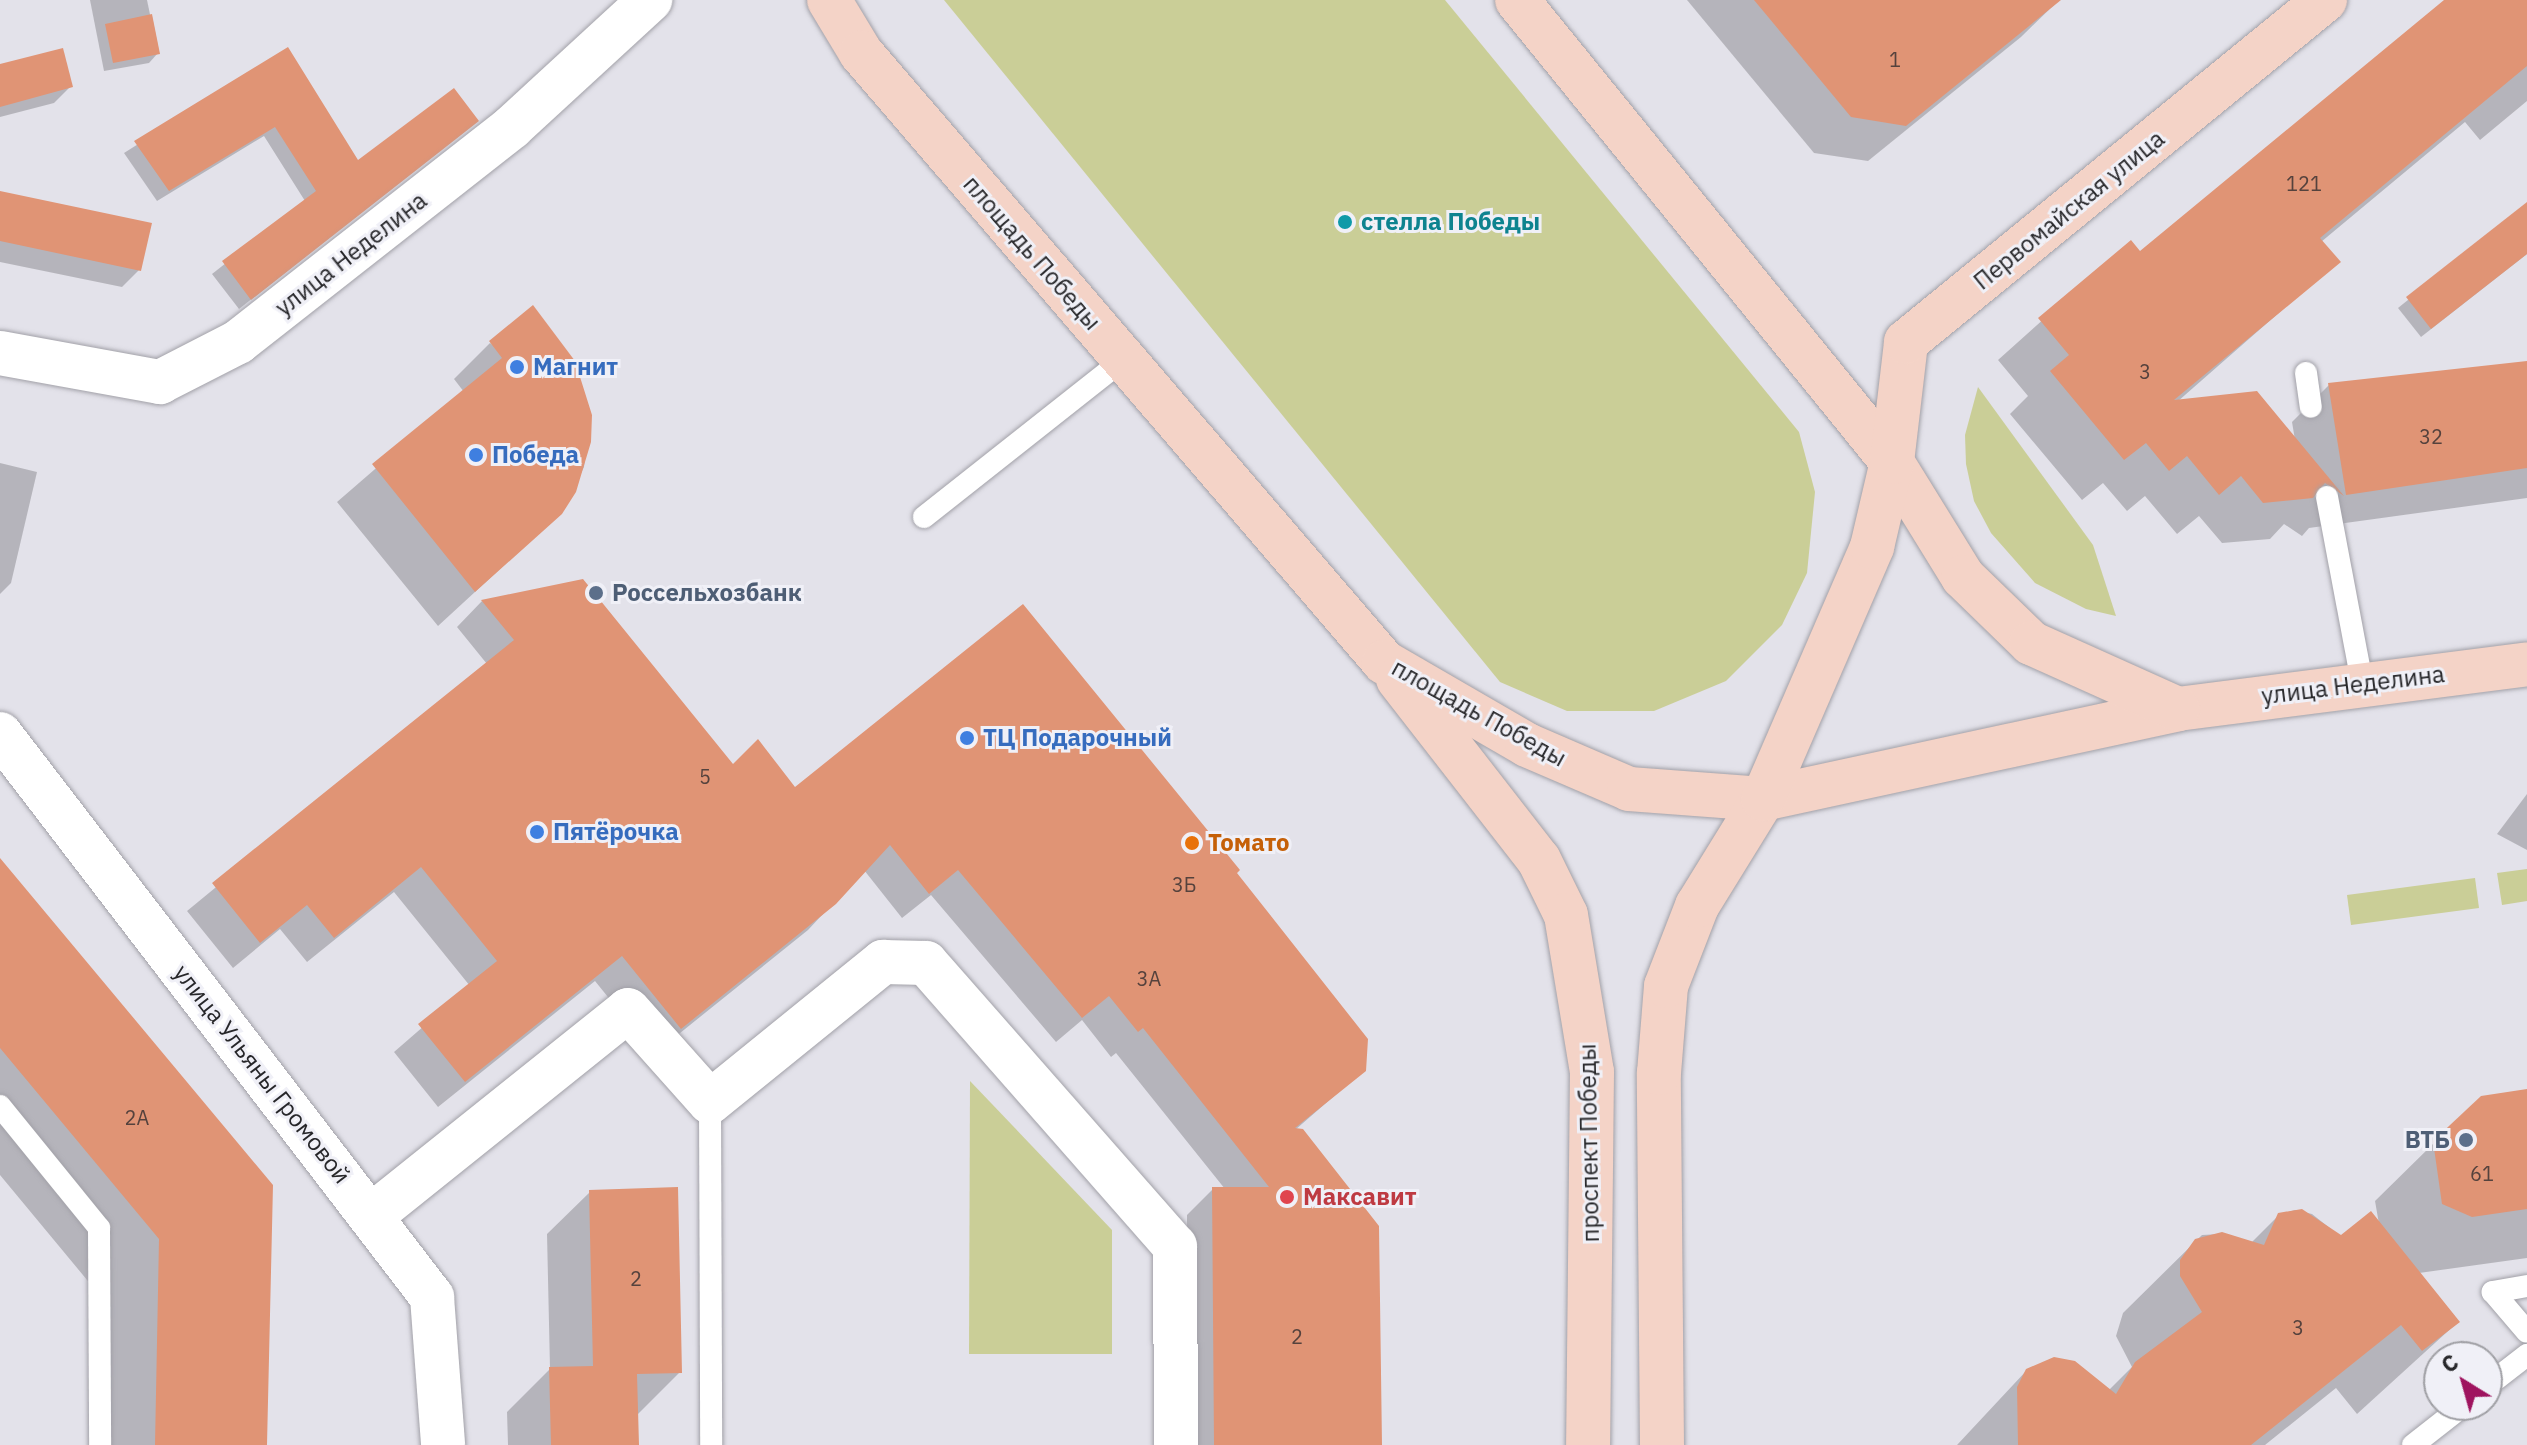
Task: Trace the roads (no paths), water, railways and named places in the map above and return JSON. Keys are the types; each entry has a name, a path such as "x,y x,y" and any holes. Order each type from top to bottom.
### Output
{"main road":[{"name":"площадь Победы","path":"829,0 861,53 1384,662 1527,745 1629,789 1763,799 2178,709"},
{"path":"1517,0 1892,462 1963,577 2031,643 2178,709"},
{"name":"Первомайская улица","path":"1892,462 1906,342 2325,0"},
{"path":"1662,1445 1659,1073 1666,986 1697,906 1763,799 1872,547 1892,462"},
{"name":"проспект Победы","path":"1384,662 1539,860 1566,915 1592,1072 1588,1445"},
{"name":"улица Неделина","path":"2178,709 2527,664"}],"street":[{"name":"улица Неделина","path":"0,353 160,382 225,349 512,127 630,7"},
{"name":"улица Ульяны Громовой","path":"0,734 432,1297 443,1445"},
{"path":"371,1216 628,1010 710,1102 883,962 926,963 1175,1246 1176,1445"}],"lane":[{"path":"924,517 1124,359"},
{"path":"2306,373 2311,407"},
{"path":"2327,497 2362,683"},
{"path":"710,1102 711,1445"},
{"path":"0,1106 99,1228 100,1445"},
{"path":"2527,1286 2493,1292 2527,1332"},
{"path":"2503,1374 2527,1355"},
{"path":"2413,1445 2444,1421"}],"place":[{"name":"стелла Победы","path":"1345,222"},
{"name":"Магнит","path":"517,367"},
{"name":"Победа","path":"476,455"},
{"name":"Россельхозбанк","path":"596,593"},
{"name":"ТЦ Подарочный","path":"967,738"},
{"name":"Пятёрочка","path":"537,832"},
{"name":"Томато","path":"1192,843"},
{"name":"ВТБ","path":"2466,1140"},
{"name":"Максавит","path":"1287,1197"}]}
